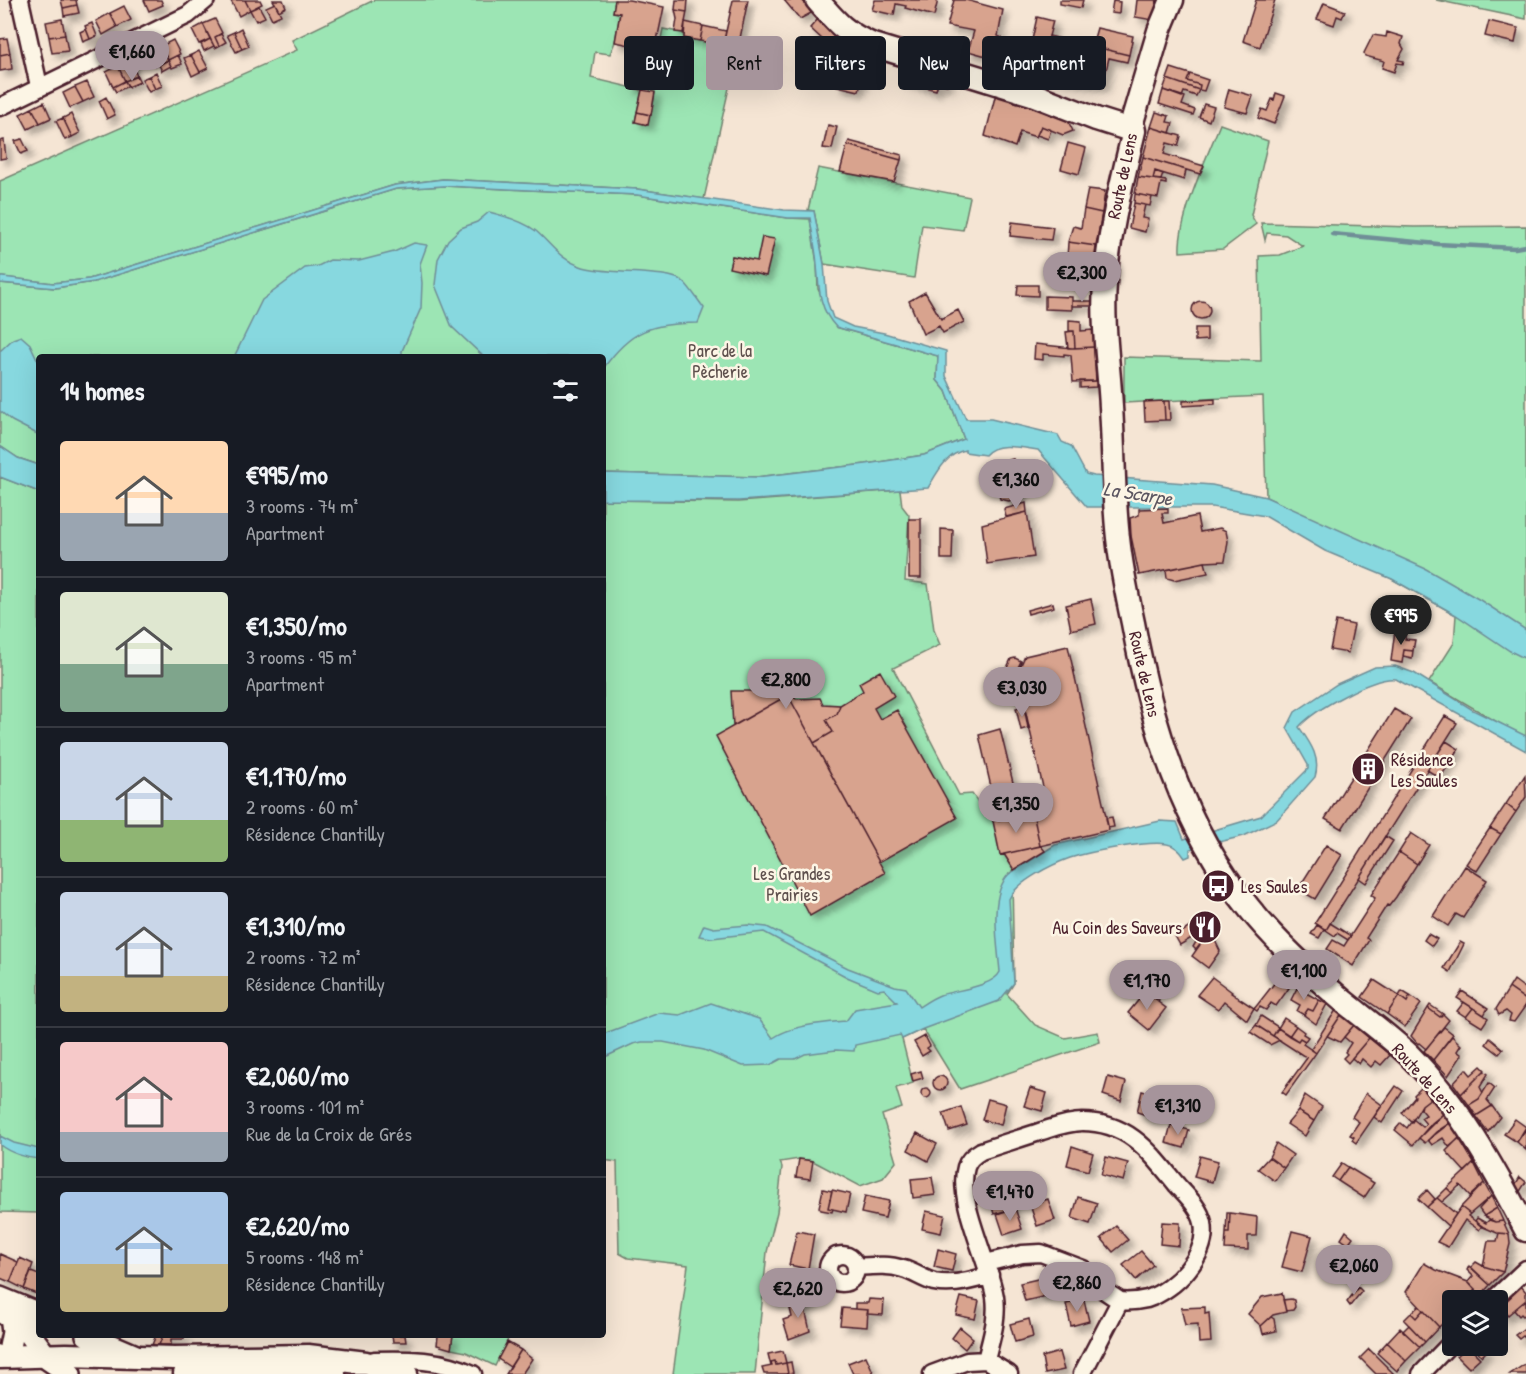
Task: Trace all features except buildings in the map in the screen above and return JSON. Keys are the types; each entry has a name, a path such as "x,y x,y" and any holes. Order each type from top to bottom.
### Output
{"main road":[{"path":"817,0 840,27 855,37 892,52 1032,94 1096,119 1105,128 1133,136"},
{"name":"Route de Lens","path":"1174,0 1165,12 1132,122 1133,136 1113,217 1105,281 1105,331 1118,541 1131,614 1154,716 1181,795 1203,839 1245,904 1289,952 1321,982 1408,1054 1435,1084 1479,1145 1526,1230"},
{"path":"4,1357 288,1356 353,1361 406,1374"},
{"path":"185,1374 334,1374"}],"street":[{"path":"20,0 39,86"},
{"path":"0,107 188,15 206,0"},
{"path":"856,1268 892,1267 903,1269 934,1282 967,1282 988,1269 1022,1254 1041,1253 1083,1269 1105,1291 1120,1301 1138,1301 1149,1298 1176,1282 1196,1256 1201,1245 1204,1227 1198,1211 1149,1150 1126,1132 1105,1125 1083,1122 1065,1124 981,1151 969,1160 964,1175 966,1194 988,1269 995,1298 996,1318 986,1360"},
{"path":"1504,1290 1526,1269"},
{"path":"0,1298 36,1313"},
{"path":"1082,1374 1120,1301"},
{"path":"6,1314 24,1326 51,1363 70,1374"},
{"path":"4,1357 13,1332 6,1314"},
{"path":"94,1338 140,1357"},
{"path":"1421,1374 1442,1352"},
{"path":"353,1361 426,1360 473,1374"},
{"path":"932,1374 967,1361 986,1360 1009,1374"}],"green space":[{"path":"374,0 615,0 613,12 620,13 615,42 610,54 595,52 591,78 624,86 624,90 642,90 635,122 651,115 655,93 650,92 650,90 694,90 694,40 706,42 706,90 729,90 704,199 637,189 443,179 395,185 89,279 53,283 0,277 0,181 297,50 292,40"},
{"path":"1436,0 1526,0 1526,19"},
{"path":"663,29 683,33 684,36 662,36"},
{"path":"1220,124 1268,141 1251,215 1256,224 1223,249 1180,252 1188,205"},
{"path":"818,168 970,197 963,230 922,225 914,278 824,264 814,211 808,210"},
{"name":"Parc de la Pècherie","path":"444,186 637,195 788,218 810,219 817,264 818,289 836,327 938,356 937,380 946,391 964,439 924,455 756,477 606,473 606,354 36,354 36,464 18,458 0,446 0,283 55,288 94,282 396,189"},
{"path":"1261,223 1414,227 1526,226 1526,739 1429,682 1454,643 1456,615 1392,579 1297,512 1266,497 1263,396 1124,403 1124,357 1261,361 1259,256 1280,255 1303,246 1286,235 1267,233 1265,240"},
{"path":"0,477 36,491 36,1213 0,1212"},
{"name":"Les Grandes Prairies","path":"900,490 902,506 909,515 905,581 928,584 934,630 940,645 893,668 959,795 972,794 993,821 1004,854 1014,870 1009,874 1012,878 1014,983 1007,994 1035,1025 1065,1038 1098,1032 1100,1042 960,1089 923,1029 902,1039 913,1083 896,1088 902,1108 882,1115 896,1162 883,1178 860,1186 813,1161 799,1159 780,1162 782,1167 777,1212 767,1252 755,1374 673,1374 688,1265 628,1258 619,1253 617,1162 606,1160 606,500 738,502"},
{"path":"453,1338 509,1338 495,1366 466,1352 451,1349"}],"water":[{"name":"La Scarpe","path":"443,179 637,189 784,210 814,211 824,264 827,301 833,318 853,327 884,333 946,351 946,376 966,419 991,419 1058,435 1062,442 1071,446 1086,474 1212,485 1266,497 1426,569 1480,600 1526,630 1526,659 1456,615 1392,579 1325,551 1265,516 1212,507 1087,507 1038,450 1010,446 996,448 985,455 965,452 965,450 958,452 947,460 928,488 739,501 606,500 606,473 756,477 924,455 964,439 946,391 937,380 938,356 836,327 830,320 821,298 810,218 788,218 637,195 444,186 396,189 94,282 55,288 0,283 0,277 53,283 89,279 395,185"},
{"path":"489,212 514,219 531,227 562,256 583,267 676,278 684,282 704,308 698,323 667,325 643,331 623,345 606,365 606,354 481,354 452,327 435,285 438,259 448,240 461,228 477,222"},
{"path":"414,243 427,245 420,264 421,308 402,354 235,354 262,300 305,268 318,266 330,260 359,261 394,252"},
{"path":"21,336 30,344 36,357 36,433 12,421 0,411 0,351 13,339"},
{"path":"0,446 18,458 36,464 36,491 0,477"},
{"path":"1395,666 1414,673 1473,710 1526,736 1526,751 1396,679 1374,683 1330,704 1299,727 1317,763 1315,777 1277,820 1244,836 1190,849 1190,856 1185,858 1172,846 1158,843 1119,847 1079,856 1045,869 1019,886 1009,899 1014,983 999,1001 902,1039 900,1035 855,1045 854,1051 836,1050 805,1054 795,1059 781,1059 770,1065 743,1066 704,1050 663,1042 633,1044 606,1057 606,1033 659,1013 680,1015 711,1003 759,1019 773,1038 798,1027 846,1021 855,1009 897,1002 884,989 878,990 847,977 764,932 712,938 699,936 704,925 714,928 748,925 767,927 848,968 906,988 919,1007 940,995 990,981 1000,972 996,907 998,895 1009,874 1055,845 1160,821 1177,822 1184,839 1261,816 1308,769 1308,765 1287,728 1295,712 1337,684 1375,667"},
{"path":"0,1136 14,1143 36,1148 36,1159 18,1155 0,1145"}],"waterway":[{"path":"1332,234 1438,244 1515,248 1526,246"}],"place":[{"name":"Résidence Les Saules","path":"1368,769"},
{"name":"Les Saules","path":"1218,886"},
{"name":"Au Coin des Saveurs","path":"1205,927"}]}
